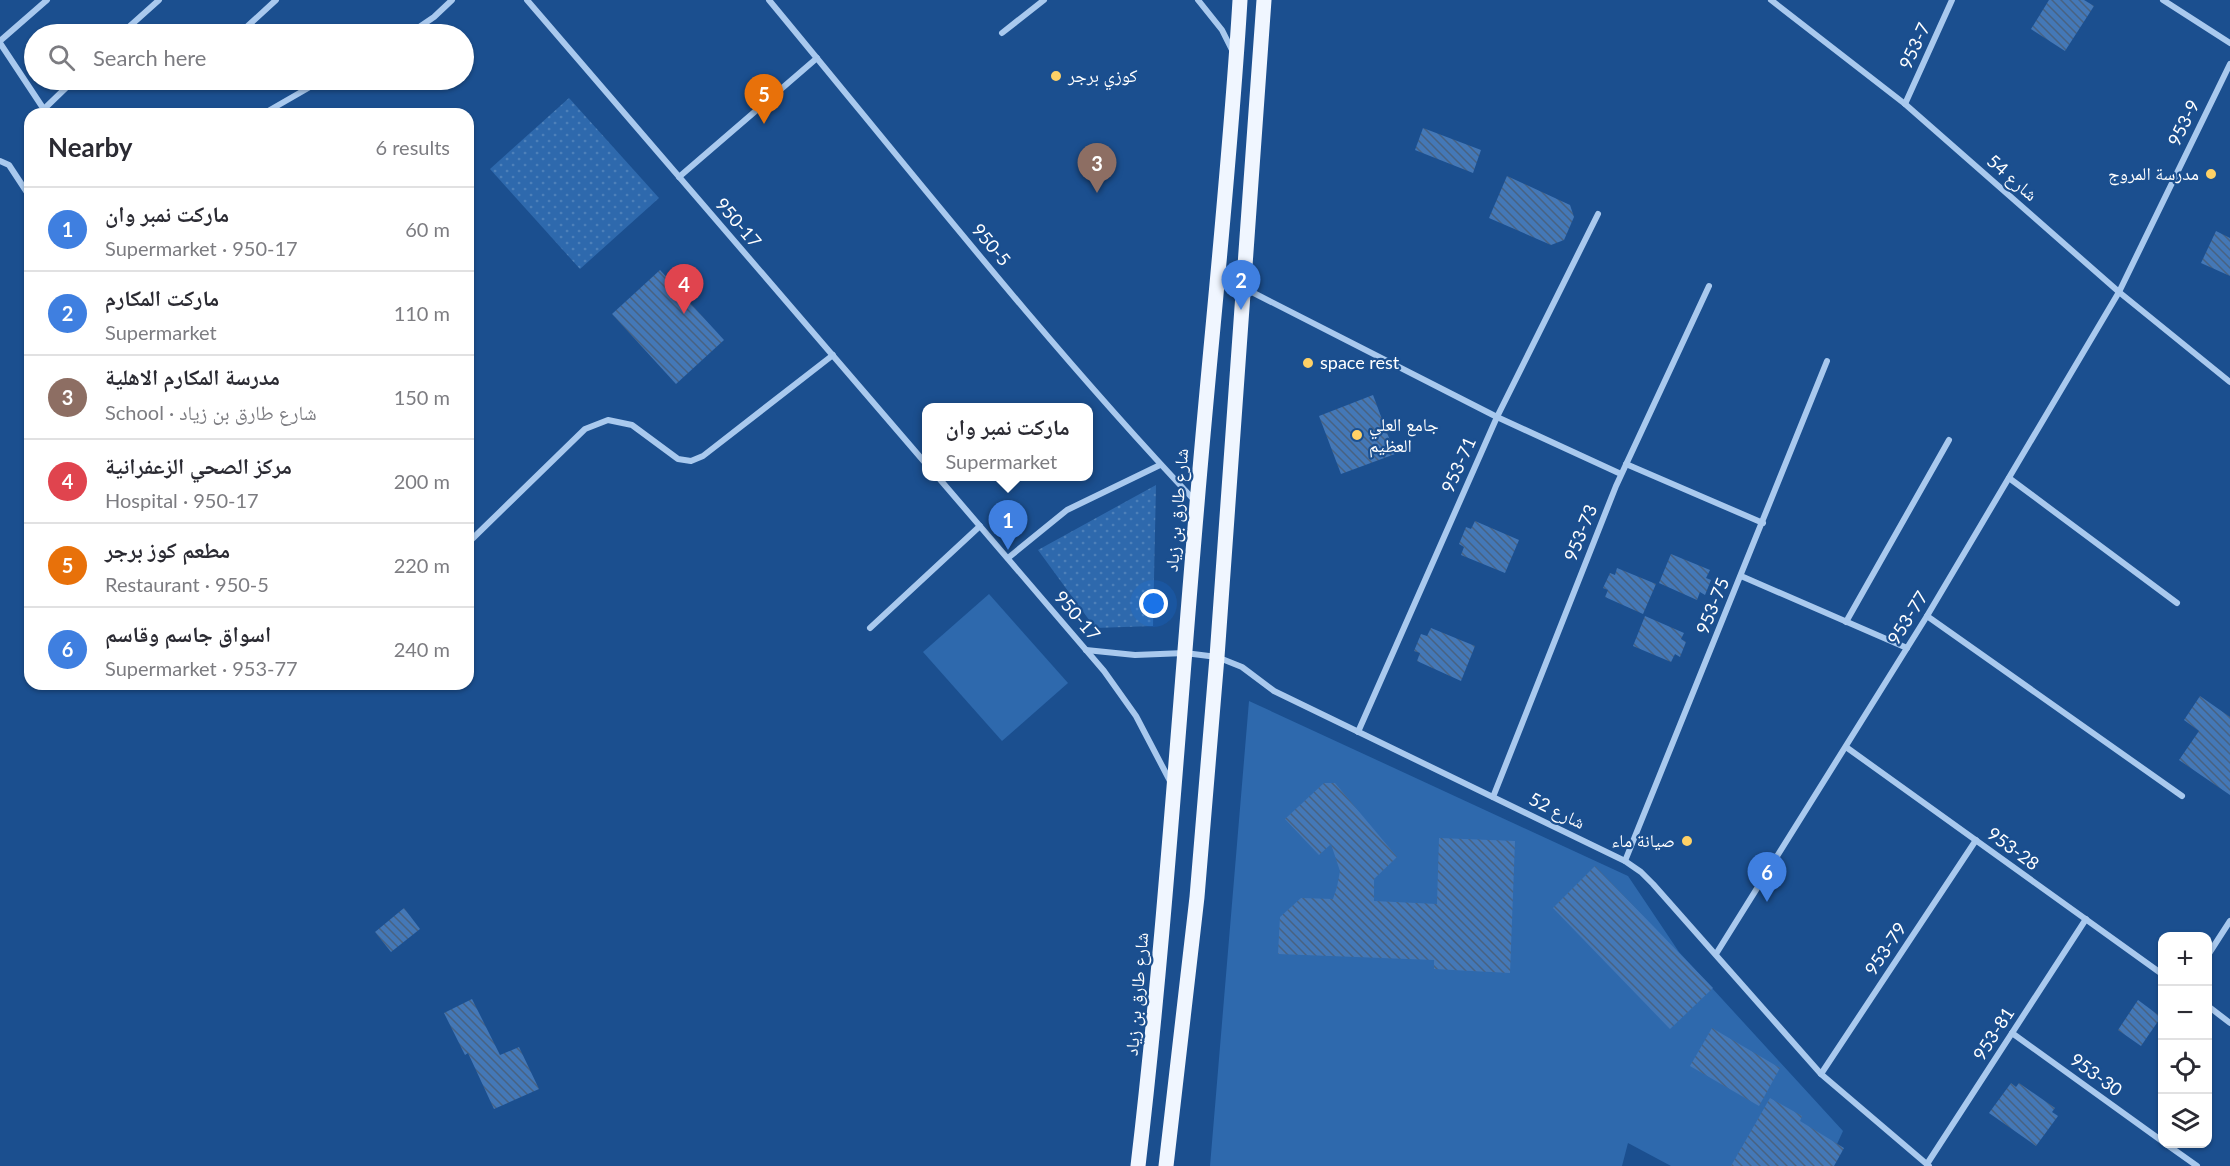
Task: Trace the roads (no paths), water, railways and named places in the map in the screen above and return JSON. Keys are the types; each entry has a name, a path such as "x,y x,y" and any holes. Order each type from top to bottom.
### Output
{"main road":[{"name":"شارع طارق بن زياد","path":"1138,1166 1152,1043 1240,0"},
{"path":"1166,1166 1197,897 1217,657 1264,0"}],"street":[{"path":"24,79 0,42 47,0"},
{"path":"132,24 159,0"},
{"path":"250,24 276,0"},
{"path":"424,24 452,0"},
{"name":"950-17","path":"527,0 922,459"},
{"name":"950-5","path":"769,0 1037,324 1160,465 1197,503"},
{"path":"1002,33 1044,0"},
{"path":"1198,0 1222,30 1236,59"},
{"name":"شارع 54","path":"1771,0 1905,104 2119,292 2230,382"},
{"name":"953-7","path":"1905,104 1952,0"},
{"path":"2163,0 2230,43"},
{"path":"679,177 817,58"},
{"name":"953-9","path":"2119,292 2230,64"},
{"path":"31,90 42,108"},
{"path":"49,108 65,90"},
{"path":"273,108 305,90"},
{"path":"0,161 9,165 24,188"},
{"name":"953-71","path":"1358,732 1497,417 1598,214"},
{"name":"953-73","path":"1493,797 1626,464 1709,286"},
{"path":"1243,288 1497,417 1622,474"},
{"name":"953-77","path":"1716,954 1927,616 2119,292"},
{"path":"474,537 585,429 608,420 632,425 678,459 691,461 703,456 833,355"},
{"name":"953-75","path":"1625,861 1827,361"},
{"path":"1846,622 1949,440"},
{"path":"1626,464 1763,522"},
{"path":"1008,558 1067,510 1160,465"},
{"path":"2009,478 2177,603"},
{"name":"950-17","path":"941,481 1086,650 1136,716 1174,789"},
{"path":"870,628 980,526"},
{"path":"1742,576 1907,648"},
{"path":"1927,616 2182,796"},
{"name":"شارع 52","path":"1086,650 1135,655 1185,653 1217,657 1242,667 1274,690 1625,861 1653,884 1821,1074 1928,1165"},
{"name":"953-28","path":"1846,747 2158,970"},
{"name":"953-79","path":"1821,1074 1976,840"},
{"name":"953-81","path":"1928,1165 2086,919"},
{"path":"2212,949 2230,921"},
{"path":"2212,1009 2230,1023"},
{"name":"953-30","path":"2012,1033 2158,1138"},
{"name":"953-30","path":"2172,1148 2197,1166"}],"place":[{"name":"كوزي برجر","path":"1056,76"},
{"name":"مطعم كوز برجر","path":"764,124"},
{"name":"مدرسة المروج","path":"2211,174"},
{"name":"مدرسة المكارم الاهلية","path":"1097,193"},
{"name":"ماركت المكارم","path":"1241,310"},
{"name":"مركز الصحي الزعفرانية","path":"684,314"},
{"name":"space rest","path":"1308,363"},
{"name":"جامع العلي العظيم","path":"1357,435"},
{"name":"ماركت نمبر وان","path":"1008,550"},
{"name":"صيانة ماء","path":"1687,841"},
{"name":"اسواق جاسم وقاسم","path":"1767,902"}]}
